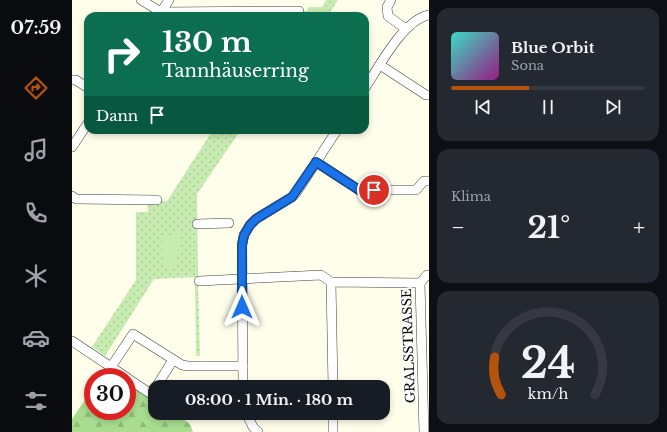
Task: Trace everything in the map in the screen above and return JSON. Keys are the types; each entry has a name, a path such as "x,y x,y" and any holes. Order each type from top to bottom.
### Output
{"street":[{"path":"141,0 157,12"},
{"path":"161,12 169,0"},
{"path":"391,0 387,7 388,16 406,29"},
{"path":"253,12 299,11"},
{"path":"369,82 406,29 422,16 429,15"},
{"path":"380,65 426,95 429,95"},
{"path":"72,80 76,80 84,85"},
{"path":"72,147 84,129"},
{"path":"243,380 242,241 247,229 256,219 292,197 334,134"},
{"path":"316,162 359,190 416,190 424,181 429,181"},
{"path":"72,196 76,199 157,200"},
{"path":"197,224 230,223"},
{"path":"199,281 321,275 331,282 333,380"},
{"path":"420,283 427,275 429,275"},
{"name":"GRALSSTRASSE","path":"331,282 420,283 424,432"},
{"path":"72,340 111,367 133,334 182,365 243,366"},
{"path":"160,380 173,360"},
{"path":"136,384 148,392"},
{"path":"250,420 258,432"},
{"path":"333,420 333,432"}],"green space":[{"path":"326,0 338,0 330,12 290,12 307,11 309,7 322,7"},
{"path":"309,7 322,7 323,12 306,12"},
{"path":"210,134 238,134 197,194 198,277 154,279 105,356 92,347 136,280 136,212 148,212 147,200 167,201"},
{"path":"181,229 181,246 178,250 177,258 179,263 173,267 165,268 165,261 162,257 162,239"},
{"path":"195,284 198,284 200,356 196,356"},
{"path":"136,384 148,393 148,420 185,420 190,424 193,432 72,432 72,419 84,401 84,420 136,420"}],"route":[{"path":"242,307 242,241 244,235 256,219 296,193 316,162 359,190 374,190"}]}
